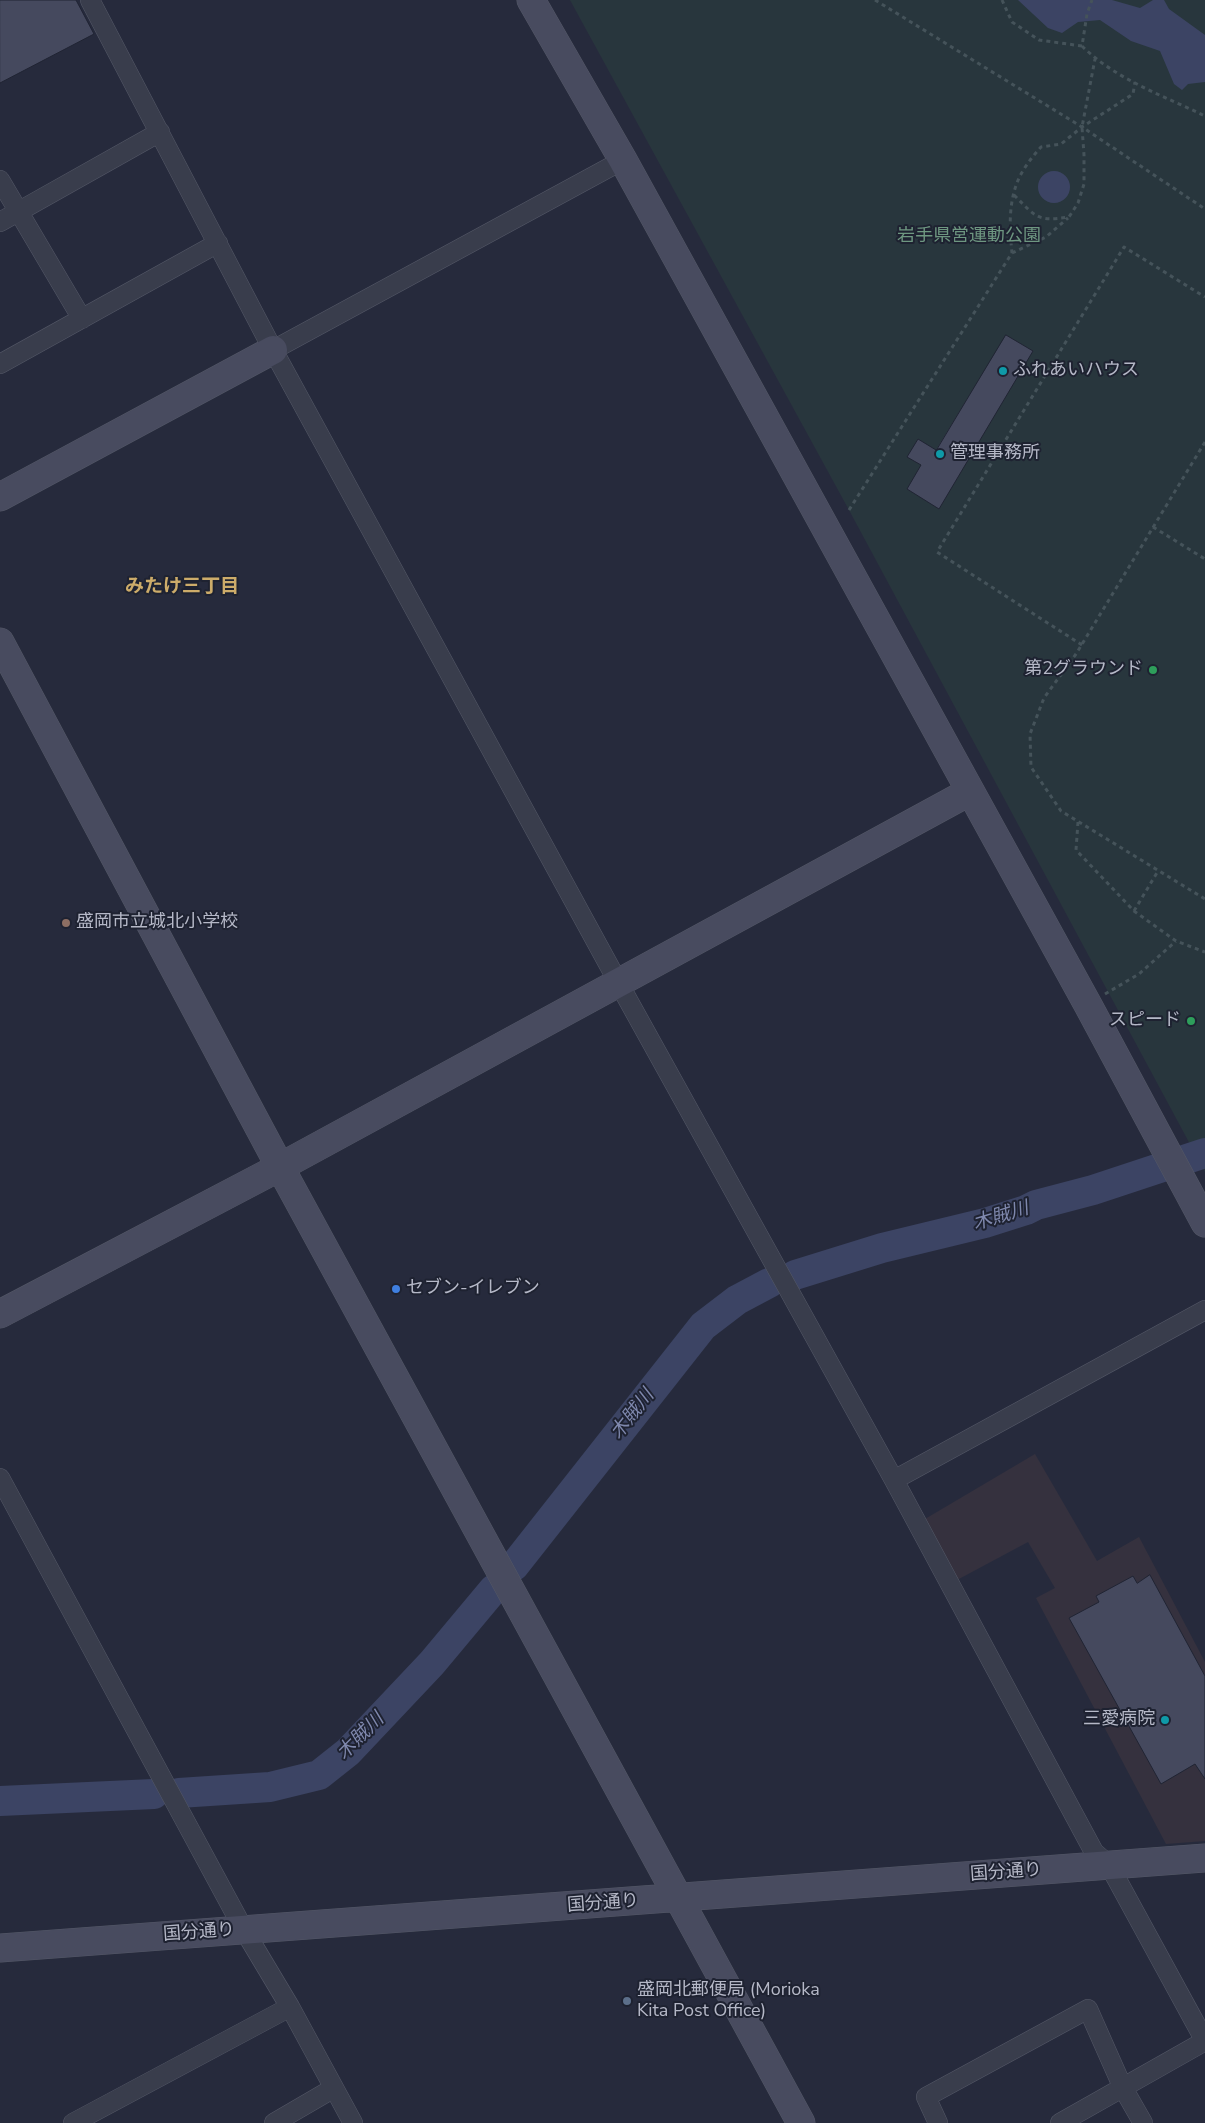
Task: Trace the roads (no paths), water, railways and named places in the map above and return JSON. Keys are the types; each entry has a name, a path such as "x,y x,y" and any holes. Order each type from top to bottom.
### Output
{"street":[{"path":"90,0 274,350 618,982 894,1480 1094,1852 1109,1865 1205,2041 1060,2123"},
{"path":"532,0 623,160 969,792 1088,1005 1205,1223"},
{"path":"0,222 160,132"},
{"path":"0,497 623,160"},
{"path":"0,180 82,319"},
{"path":"0,364 218,244"},
{"path":"0,642 280,1166 801,2123"},
{"path":"0,1314 280,1166 969,792"},
{"path":"894,1480 1205,1310"},
{"path":"0,1478 244,1930 290,2007 353,2123"},
{"name":"国分通り","path":"0,1948 1205,1858"},
{"path":"73,2123 290,2007"},
{"path":"938,2123 926,2097 1088,2010 1123,2088 1143,2123"},
{"path":"274,2123 334,2088"}],"water":[{"path":"1018,0 1112,0 1140,8 1153,0 1164,0 1169,9 1205,35 1205,82 1188,84 1182,90 1174,84 1160,51 1131,41 1100,20 1078,22 1062,33 1048,28"},
{"path":"1054,171 1060,172 1065,176 1069,181 1069,193 1065,198 1060,202 1054,203 1048,202 1043,198 1039,193 1038,187 1039,181 1043,176 1048,172"}],"waterway":[{"name":"木賊川","path":"795,1275 882,1248 985,1223 1036,1205 1093,1190 1205,1153"},
{"name":"木賊川","path":"514,1566 703,1326 737,1300 769,1283"},
{"name":"木賊川","path":"179,1793 270,1787 319,1775 348,1752 432,1663 493,1590"},
{"name":"木賊川","path":"0,1801 154,1794"}],"place":[{"name":"ふれあいハウス","path":"1003,371"},
{"name":"管理事務所","path":"940,454"},
{"name":"第2グラウンド","path":"1153,670"},
{"name":"盛岡市立城北小学校","path":"66,923"},
{"name":"スピード","path":"1191,1021"},
{"name":"セブン-イレブン","path":"396,1289"},
{"name":"三愛病院","path":"1165,1720"},
{"name":"盛岡北郵便局 (Morioka Kita Post Office)","path":"627,2001"}],"district":[{"name":"みたけ三丁目","path":"182,587"}],"park label":[{"name":"岩手県営運動公園","path":"969,237"}]}
